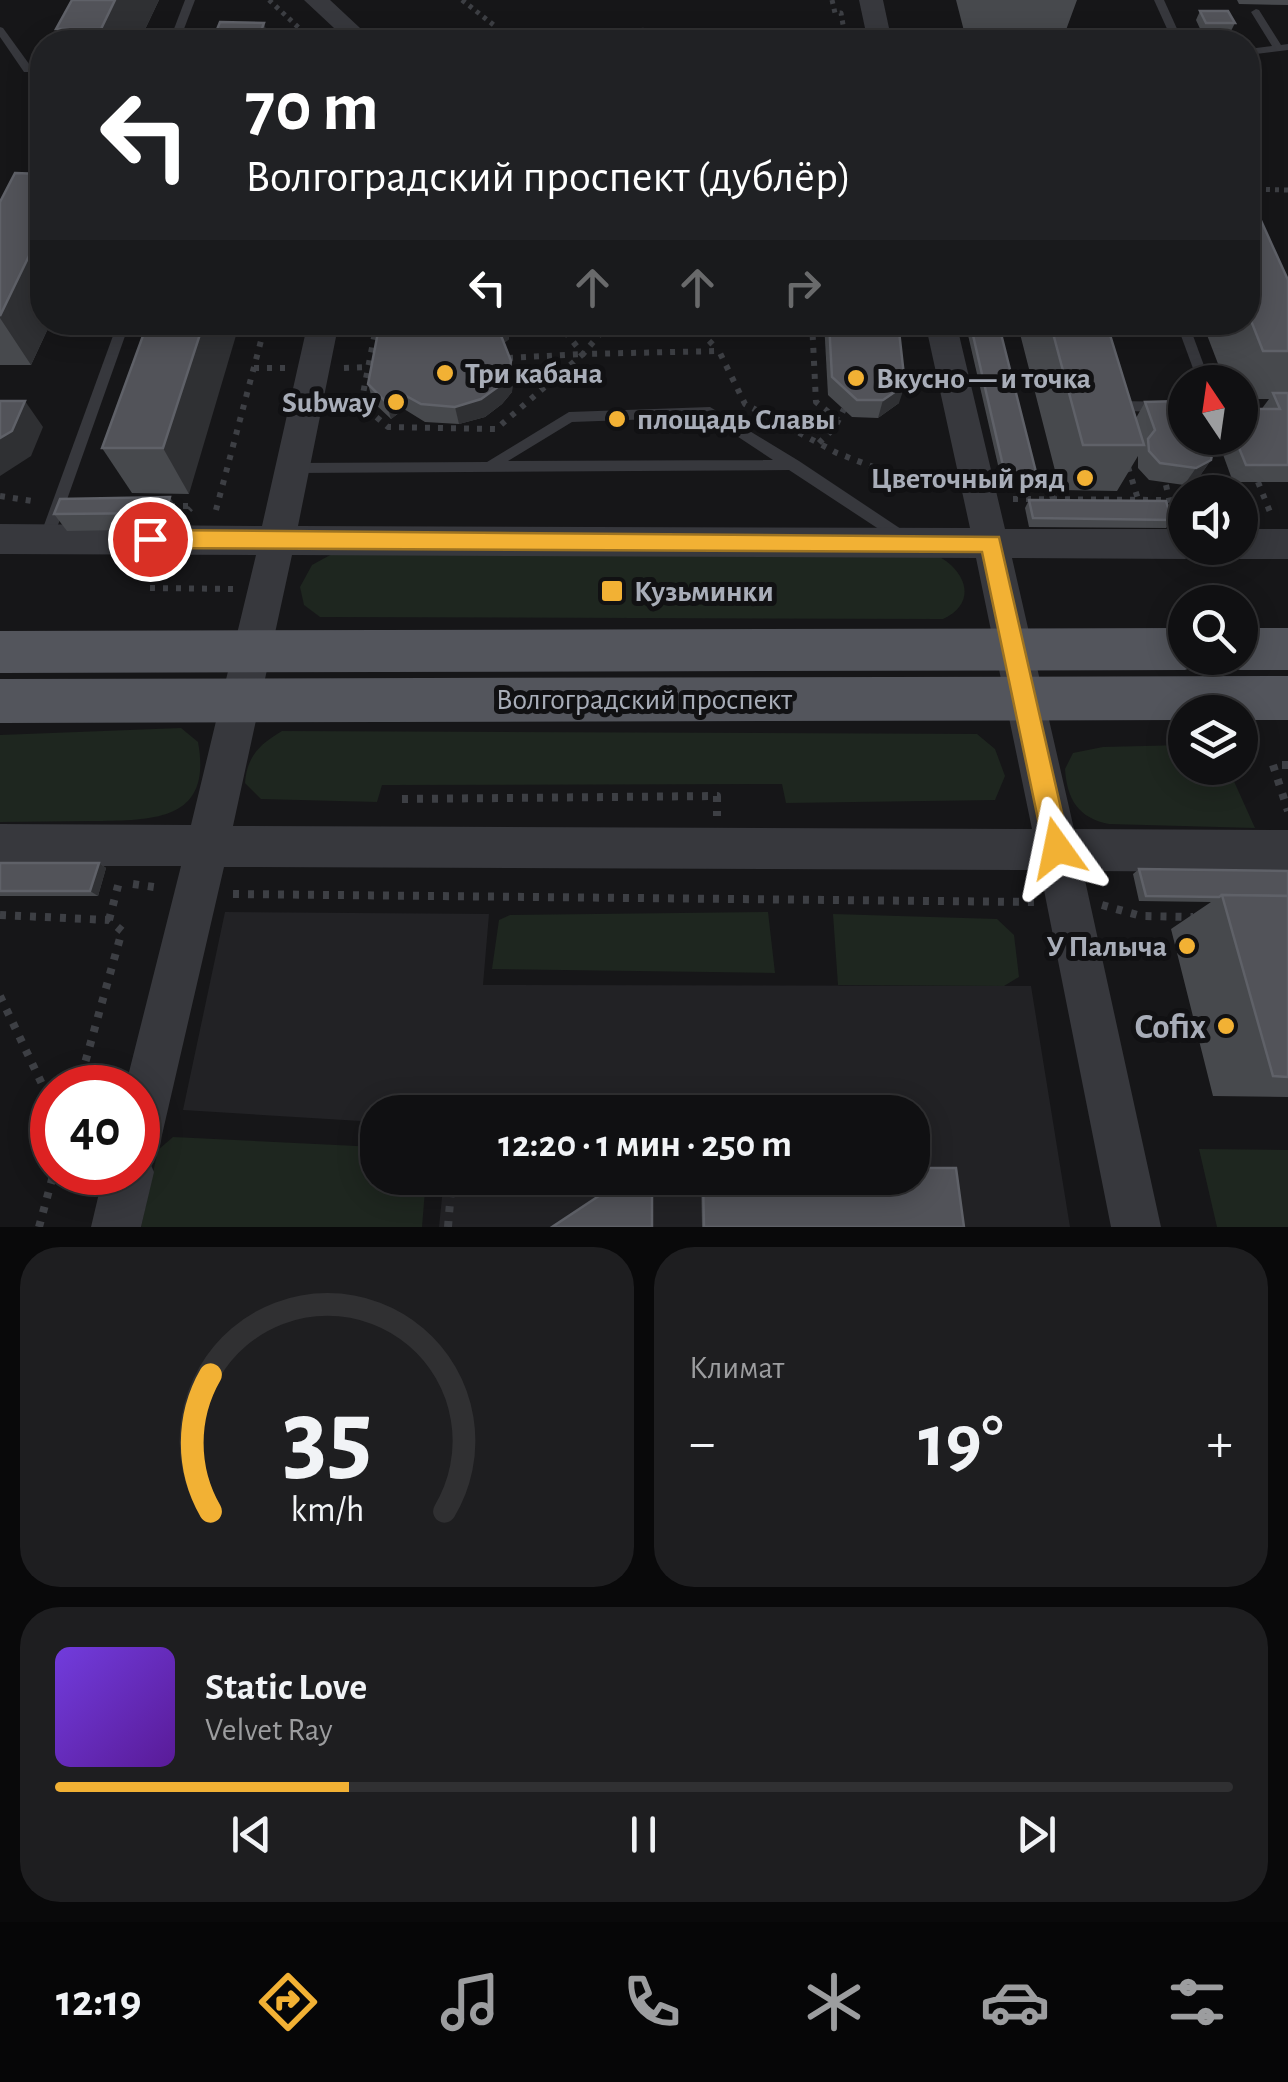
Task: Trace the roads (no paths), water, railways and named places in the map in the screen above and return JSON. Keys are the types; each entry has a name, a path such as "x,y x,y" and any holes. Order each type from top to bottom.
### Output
{"main road":[{"name":"Волгоградский проспект","path":"0,652 1168,649"},
{"path":"1258,649 1288,649"},
{"name":"Волгоградский проспект","path":"0,701 1288,698"}],"street":[{"path":"316,0 349,30"},
{"path":"870,0 877,30"},
{"path":"155,1065 242,702 321,335"},
{"path":"943,335 1026,696 1136,1227"},
{"path":"0,539 991,543 1168,532"},
{"path":"0,845 1288,850"},
{"path":"116,1227 123,1195"}],"lane":[{"path":"179,30 190,0"},
{"path":"1159,0 1173,30"},
{"path":"1256,12 1284,48"},
{"path":"0,30 28,70"},
{"path":"46,539 119,335"},
{"path":"1187,335 1198,365"},
{"path":"1104,389 1108,406 1168,406"},
{"path":"484,470 569,417 710,412 909,542"},
{"path":"294,468 794,466"}],"place":[{"name":"Три кабана","path":"445,373"},
{"name":"Вкусно — и точка","path":"856,378"},
{"name":"Subway","path":"396,402"},
{"name":"площадь Славы","path":"617,419"},
{"name":"Цветочный ряд","path":"1085,478"},
{"name":"Кузьминки","path":"612,591"},
{"name":"У Палыча","path":"1187,946"},
{"name":"Cofix","path":"1226,1026"}]}
